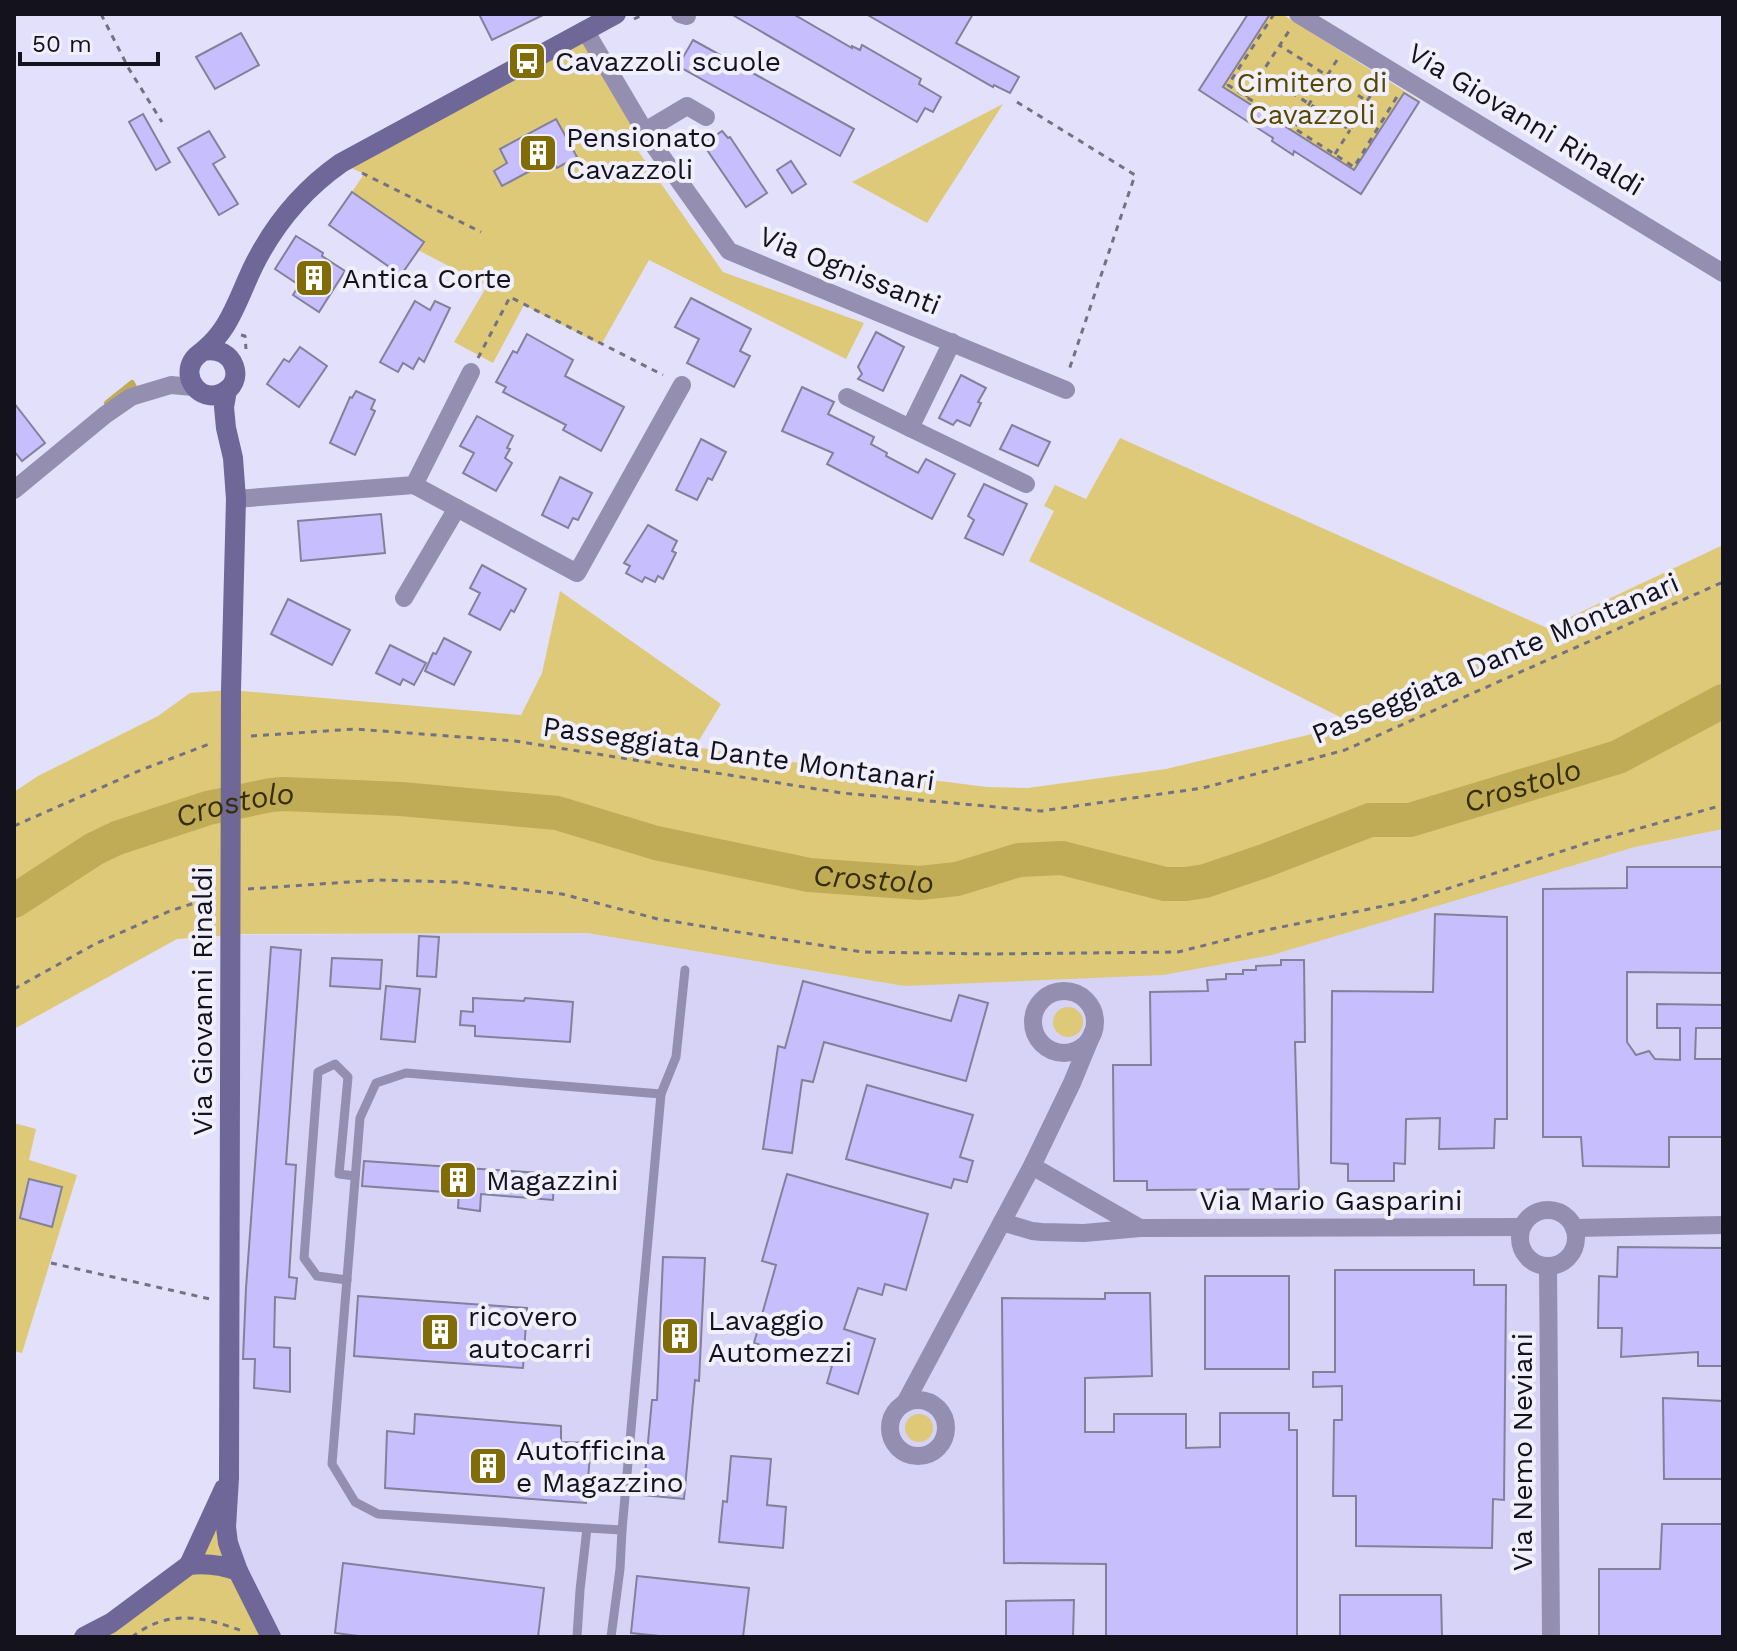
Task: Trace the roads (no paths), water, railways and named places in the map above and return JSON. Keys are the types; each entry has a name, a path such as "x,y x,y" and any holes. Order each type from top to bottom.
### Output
{"street":[{"path":"171,385 224,327 269,236 321,177 341,163 616,14"},
{"name":"Via Giovanni Rinaldi","path":"1296,19 1348,43 1723,273"},
{"name":"Via Ognissanti","path":"585,30 645,131 729,251 952,342 1066,383"},
{"path":"645,131 687,106 706,117"},
{"path":"14,490 131,397 171,385 196,389 213,396 227,390 236,372 231,359 238,302"},
{"name":"Via Ognissanti","path":"910,428 952,342"},
{"path":"197,357 219,350 231,359"},
{"path":"197,357 190,378 196,389 217,408 226,428"},
{"path":"414,485 471,372"},
{"path":"236,499 414,485 577,573 682,385"},
{"path":"226,428 224,407 227,390"},
{"path":"847,397 1026,484"},
{"name":"Via Giovanni Rinaldi","path":"226,428 233,458 236,499 231,739 227,1535 238,1571 271,1637"},
{"path":"404,598 457,508"},
{"path":"905,1403 927,1402 942,1413 945,1432 937,1449 929,1454 910,1455 894,1444 890,1436 892,1417 905,1403 924,1371 1032,1166 1093,1032 1093,1011 1081,995 1061,991 1042,1000 1036,1008 1034,1029 1045,1046 1055,1051 1082,1047 1093,1032"},
{"path":"1055,1051 1067,1065 1072,1083"},
{"path":"1032,1166 1140,1228"},
{"path":"1553,1211 1562,1214 1574,1228 1571,1254 1557,1264 1539,1265 1525,1254 1520,1236 1522,1227 1535,1214 1553,1211"},
{"name":"Via Mario Gasparini","path":"1002,1222 1032,1231 1084,1233 1140,1228 1522,1227"},
{"path":"1574,1228 1723,1225"},
{"name":"Via Nemo Neviani","path":"1548,1266 1551,1637"},
{"path":"924,1371 927,1402"},
{"name":"Via Giovanni Rinaldi","path":"189,1565 229,1478"},
{"path":"84,1637 111,1623 189,1565 213,1564 238,1571"}],"lane":[{"path":"611,1637 620,1569 661,1094 676,1057 685,970"},
{"path":"347,1280 317,1276 304,1258 318,1072 335,1064 348,1077 339,1174 355,1176"},
{"path":"622,1530 378,1514 355,1502 332,1464 360,1118 376,1083 406,1073 661,1094"},
{"path":"577,1637 587,1528"}],"waterway":[{"path":"107,403 132,383 134,387"},
{"name":"Crostolo","path":"14,901 94,849 117,838 208,808 284,794 401,799 557,813 656,843 809,875 920,883 957,879 1019,860 1062,858 1165,884 1186,884 1205,881 1264,861 1370,820 1410,820 1618,757 1723,701"}],"place":[{"name":"Cavazzoli scuole","path":"527,61"},
{"name":"Pensionato Cavazzoli","path":"538,153"},
{"name":"Antica Corte","path":"314,278"},
{"name":"Magazzini","path":"458,1180"},
{"name":"ricovero autocarri","path":"440,1332"},
{"name":"Lavaggio Automezzi","path":"680,1336"},
{"name":"Autofficina e Magazzino","path":"488,1466"}],"park label":[{"name":"Cimitero di Cavazzoli","path":"1312,98"}]}
